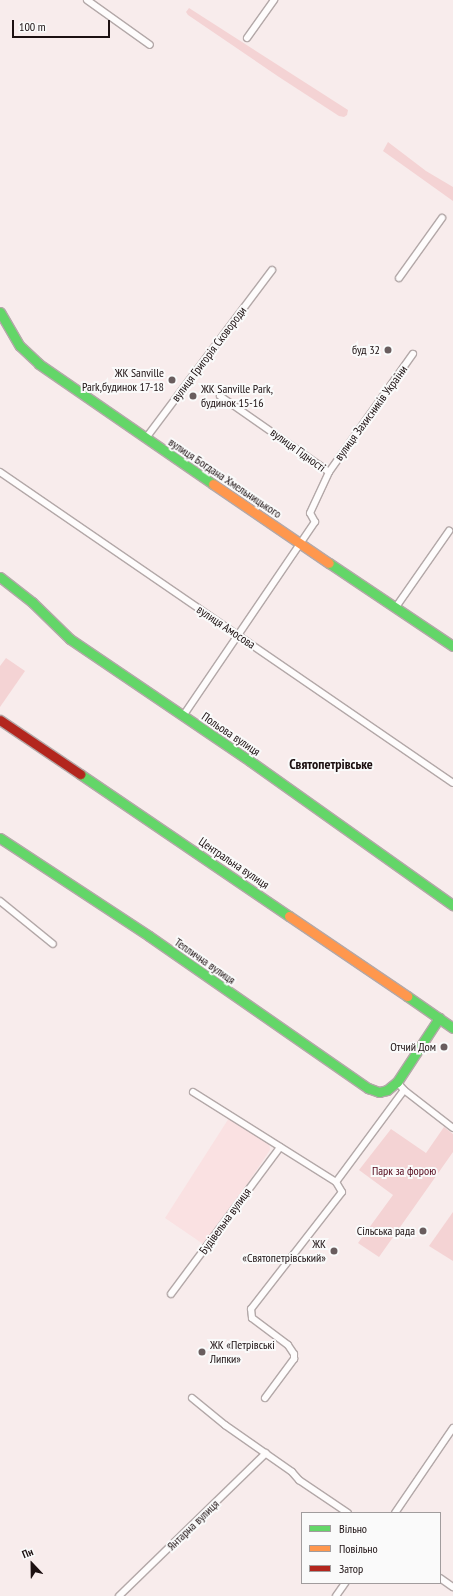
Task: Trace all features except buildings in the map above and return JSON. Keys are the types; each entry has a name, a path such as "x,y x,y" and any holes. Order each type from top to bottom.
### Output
{"street":[{"path":"87,0 150,45"},
{"path":"247,38 274,0"},
{"path":"399,278 442,218"},
{"name":"вулиця Григорія Сковороди","path":"146,438 272,270"},
{"name":"вулиця Богдана Хмельницького","path":"0,312 18,341 32,359 300,544 453,646"},
{"name":"вулиця Захисників України","path":"329,472 413,354"},
{"name":"вулиця Гідності","path":"220,396 329,472 310,513 315,522 300,544"},
{"name":"вулиця Амосова","path":"0,472 453,783"},
{"path":"396,607 449,531"},
{"path":"183,716 300,544"},
{"name":"Польова вулиця","path":"0,577 32,602 70,639 183,716 453,905"},
{"name":"Центральна вулиця","path":"0,720 453,1028"},
{"name":"Теплична вулиця","path":"0,838 148,936 368,1088 379,1092 387,1090 397,1082 439,1018"},
{"path":"0,901 53,944"},
{"path":"397,1082 404,1090 453,1128"},
{"path":"336,1182 404,1090"},
{"path":"193,1092 336,1182 342,1192 251,1309 252,1318 288,1345 294,1354 294,1359 265,1398"},
{"name":"Будівельна вулиця","path":"171,1294 280,1147"},
{"path":"192,1398 225,1425 292,1472 299,1480 347,1512"},
{"path":"396,1512 453,1428"},
{"name":"Янтарна вулиця","path":"119,1596 266,1453"},
{"path":"441,1579 453,1587"},
{"path":"338,1595 344,1584"}],"shaded area":[{"path":"229,1118 269,1141 270,1150 206,1246 165,1218"}],"green space":[{"path":"189,8 348,110 347,115 344,117 339,116 279,77 188,15 186,12"},
{"path":"388,142 426,171 453,187 453,201 383,151"},
{"path":"6,658 25,671 0,707 0,666"},
{"name":"Парк за форою","path":"444,1127 453,1134 453,1152 379,1257 358,1243 393,1195 359,1170 391,1129 426,1153"},
{"path":"453,1212 453,1261 429,1246"}],"traffic: fast":[{"path":"0,312 20,346 39,364 213,484"},
{"path":"329,563 453,646"},
{"path":"0,577 32,602 70,639 250,761 453,905"},
{"path":"80,774 289,916"},
{"path":"0,838 149,936 368,1088 379,1092 387,1090 397,1082 439,1018"},
{"path":"407,996 453,1028"}],"traffic: slow":[{"path":"213,484 329,563"},
{"path":"289,916 407,996"}],"traffic: jam":[{"path":"0,720 80,774"}],"place":[{"name":"буд 32","path":"388,350"},
{"name":"ЖК Sanville Park,будинок 17-18","path":"172,380"},
{"name":"ЖК Sanville Park, будинок 15-16","path":"193,396"},
{"name":"Отчий Дом","path":"444,1047"},
{"name":"Сільська рада","path":"423,1231"},
{"name":"ЖК «Святопетрівський»","path":"334,1251"},
{"name":"ЖК «Петрівські Липки»","path":"202,1352"}],"district":[{"name":"Святопетрівське","path":"331,764"}]}
